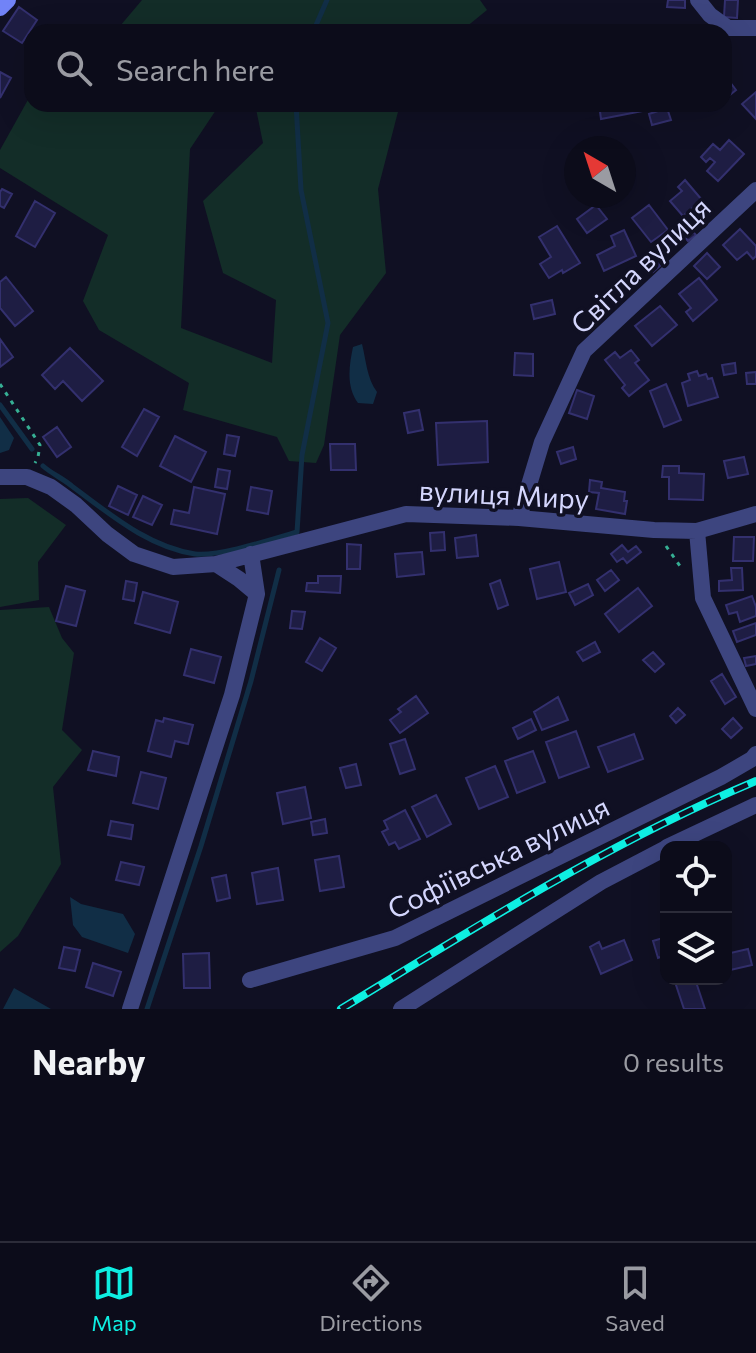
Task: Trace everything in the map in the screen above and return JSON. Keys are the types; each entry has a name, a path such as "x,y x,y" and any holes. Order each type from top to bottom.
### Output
{"street":[{"path":"0,8 8,0"},
{"path":"698,0 722,24"},
{"path":"732,28 756,28"},
{"name":"Світла вулиця","path":"519,518 542,442 584,351 756,190"},
{"name":"вулиця Миру","path":"0,477 27,477 51,487 134,554 173,567 216,564 406,514 519,518 697,531 756,514"},
{"path":"697,531 703,598 756,709"},
{"path":"130,1009 232,695 257,594 251,554"},
{"path":"216,564 257,594"},
{"name":"Софіївська вулиця","path":"250,980 395,938 721,777 756,754"},
{"path":"680,841 756,805"},
{"path":"401,1009 601,882 660,851"}],"path":[{"path":"0,384 40,445 38,457 27,477"},
{"path":"654,530 687,575"}],"green space":[{"path":"142,0 480,0 487,10 470,24 122,24"},
{"path":"24,107 24,112 215,112 190,149 181,328 272,363 276,300 223,273 203,201 263,143 257,112 398,112 378,189 386,273 340,335 324,445 316,463 289,461 277,437 183,410 189,383 99,330 83,301 108,235 0,168 0,150"},
{"path":"28,498 66,525 38,562 39,600 0,607 0,499"},
{"path":"49,607 62,638 74,653 62,730 82,750 53,787 61,864 18,936 0,952 0,610"}],"water":[{"path":"362,344 369,375 377,392 373,404 358,403 350,383 353,347"},
{"path":"0,417 14,438 9,450 0,453"},
{"path":"70,897 81,904 123,914 135,934 128,953 82,937 73,925"},
{"path":"14,988 51,1009 3,1009"}],"building":[{"path":"668,0 685,0 685,8 667,7"},
{"path":"725,0 738,0 737,18 724,17"},
{"path":"19,7 37,20 34,24 24,24 22,43 3,31"},
{"path":"0,72 11,78 0,98"},
{"path":"756,92 756,119 742,104"},
{"path":"600,112 638,112 601,119"},
{"path":"668,112 671,120 652,125 649,114"},
{"path":"729,140 744,154 718,181 707,171 715,162 710,158 706,162 701,157 713,144 720,150"},
{"path":"685,180 702,200 683,216 670,201 682,191 678,187"},
{"path":"2,189 12,194 4,208 0,206"},
{"path":"35,201 55,213 35,247 16,236"},
{"path":"649,205 668,230 651,242 632,218"},
{"path":"592,208 598,208 607,219 587,233 577,219"},
{"path":"686,224 696,235 688,241 679,230"},
{"path":"557,226 580,263 549,278 540,264 551,257 539,237"},
{"path":"740,229 756,246 753,259 747,252 737,260 723,245"},
{"path":"624,230 636,256 604,271 597,255 615,246 611,236"},
{"path":"707,253 720,267 707,279 694,266"},
{"path":"651,255 660,266 653,272 644,261"},
{"path":"6,277 33,311 15,326 0,308 0,282"},
{"path":"699,278 717,300 693,321 686,312 691,308 679,294"},
{"path":"552,300 555,314 534,319 531,305"},
{"path":"660,306 677,325 652,346 635,326"},
{"path":"0,339 13,357 0,367"},
{"path":"70,348 103,381 82,401 63,381 55,389 42,375"},
{"path":"631,350 639,360 635,363 649,380 629,396 622,388 625,385 605,360 615,352 620,358"},
{"path":"515,353 533,354 533,376 514,375"},
{"path":"735,363 736,373 724,375 722,365"},
{"path":"697,371 699,376 706,374 708,379 712,378 718,397 688,406 682,383 690,380 688,374"},
{"path":"756,372 756,384 747,384 746,373"},
{"path":"666,384 681,420 664,427 650,391"},
{"path":"577,390 594,396 587,419 569,413"},
{"path":"144,409 159,417 137,456 122,447"},
{"path":"419,410 423,430 408,433 404,413"},
{"path":"487,421 488,462 438,465 436,423"},
{"path":"57,427 71,447 57,457 43,437"},
{"path":"227,435 239,437 235,456 224,454"},
{"path":"175,436 206,452 191,482 160,466"},
{"path":"330,444 355,444 356,470 331,470"},
{"path":"573,447 576,459 561,464 557,452"},
{"path":"744,457 748,474 728,478 724,461"},
{"path":"663,466 679,466 679,473 704,474 703,500 669,499 669,477 662,477"},
{"path":"218,469 230,471 227,489 215,487"},
{"path":"590,480 602,482 601,488 625,492 625,514 596,509 599,493 589,492"},
{"path":"118,486 137,495 128,515 109,506"},
{"path":"194,487 225,494 217,534 171,524 174,510 189,513"},
{"path":"251,487 272,491 268,514 247,510"},
{"path":"143,496 162,505 152,525 133,517"},
{"path":"444,532 445,550 431,551 430,533"},
{"path":"476,535 478,556 457,558 455,538"},
{"path":"734,537 754,537 753,561 733,561"},
{"path":"347,544 361,545 360,569 347,569"},
{"path":"622,545 628,552 636,546 641,552 627,563 623,558 617,562 611,554"},
{"path":"422,552 424,574 397,577 395,554"},
{"path":"559,562 566,592 537,599 530,569"},
{"path":"731,568 742,568 743,590 719,591 719,581 732,580"},
{"path":"611,570 619,580 605,591 597,580"},
{"path":"318,576 341,576 340,593 306,591 307,583 318,583"},
{"path":"500,580 508,605 498,609 490,584"},
{"path":"126,581 137,583 134,601 123,599"},
{"path":"588,584 593,595 575,605 569,593"},
{"path":"66,586 85,591 76,626 56,621"},
{"path":"638,588 652,606 619,632 605,614"},
{"path":"143,592 178,602 170,633 135,623"},
{"path":"752,596 756,616 740,622 737,612 729,614 726,605"},
{"path":"292,611 305,612 302,629 290,628"},
{"path":"756,623 756,635 737,642 733,631"},
{"path":"320,638 336,648 322,671 306,662"},
{"path":"595,642 600,652 583,661 577,652"},
{"path":"191,649 221,657 214,683 184,675"},
{"path":"653,652 664,664 655,672 643,660"},
{"path":"756,656 756,664 746,666 744,658"},
{"path":"722,674 736,697 725,704 711,681"},
{"path":"416,696 428,713 400,733 390,720 401,712 398,709"},
{"path":"558,697 568,720 542,730 534,712"},
{"path":"678,708 685,715 676,723 670,716"},
{"path":"164,718 193,725 188,744 175,741 171,757 148,751 156,720 163,722"},
{"path":"733,718 742,728 731,738 722,729"},
{"path":"531,719 536,730 518,739 513,728"},
{"path":"576,731 589,767 559,778 546,742"},
{"path":"634,734 643,759 608,772 598,747"},
{"path":"405,739 415,769 400,774 390,744"},
{"path":"93,751 119,757 116,776 88,770"},
{"path":"533,751 545,782 517,793 505,761"},
{"path":"356,764 361,785 346,788 340,768"},
{"path":"495,766 508,797 479,809 466,778"},
{"path":"141,772 166,778 158,809 133,803"},
{"path":"305,787 311,818 283,824 277,793"},
{"path":"436,795 451,824 427,837 412,807"},
{"path":"405,810 420,839 399,849 395,842 389,845 382,832 388,829 384,821"},
{"path":"325,819 327,833 313,835 311,822"},
{"path":"111,821 133,825 131,839 108,835"},
{"path":"339,856 344,887 320,891 315,860"},
{"path":"121,862 144,867 139,885 116,880"},
{"path":"278,868 283,900 257,904 252,873"},
{"path":"226,875 230,898 217,901 212,878"},
{"path":"660,939 658,958 653,941"},
{"path":"624,940 632,960 601,974 590,947 599,942 602,949"},
{"path":"64,947 80,950 75,971 59,968"},
{"path":"748,949 752,965 732,970 732,953"},
{"path":"209,953 210,988 184,988 183,954"},
{"path":"93,963 121,972 113,996 86,987"},
{"path":"676,985 697,985 705,1009 684,1009"}],"waterway":[{"path":"316,24 327,0"},
{"path":"43,466 130,528 178,550 195,554 217,553 297,532 302,455 328,323 301,190 296,112"},
{"path":"0,405 32,449"},
{"path":"147,1009 251,681 279,570"}],"railway":[{"path":"341,1009 596,858 756,781"}]}
